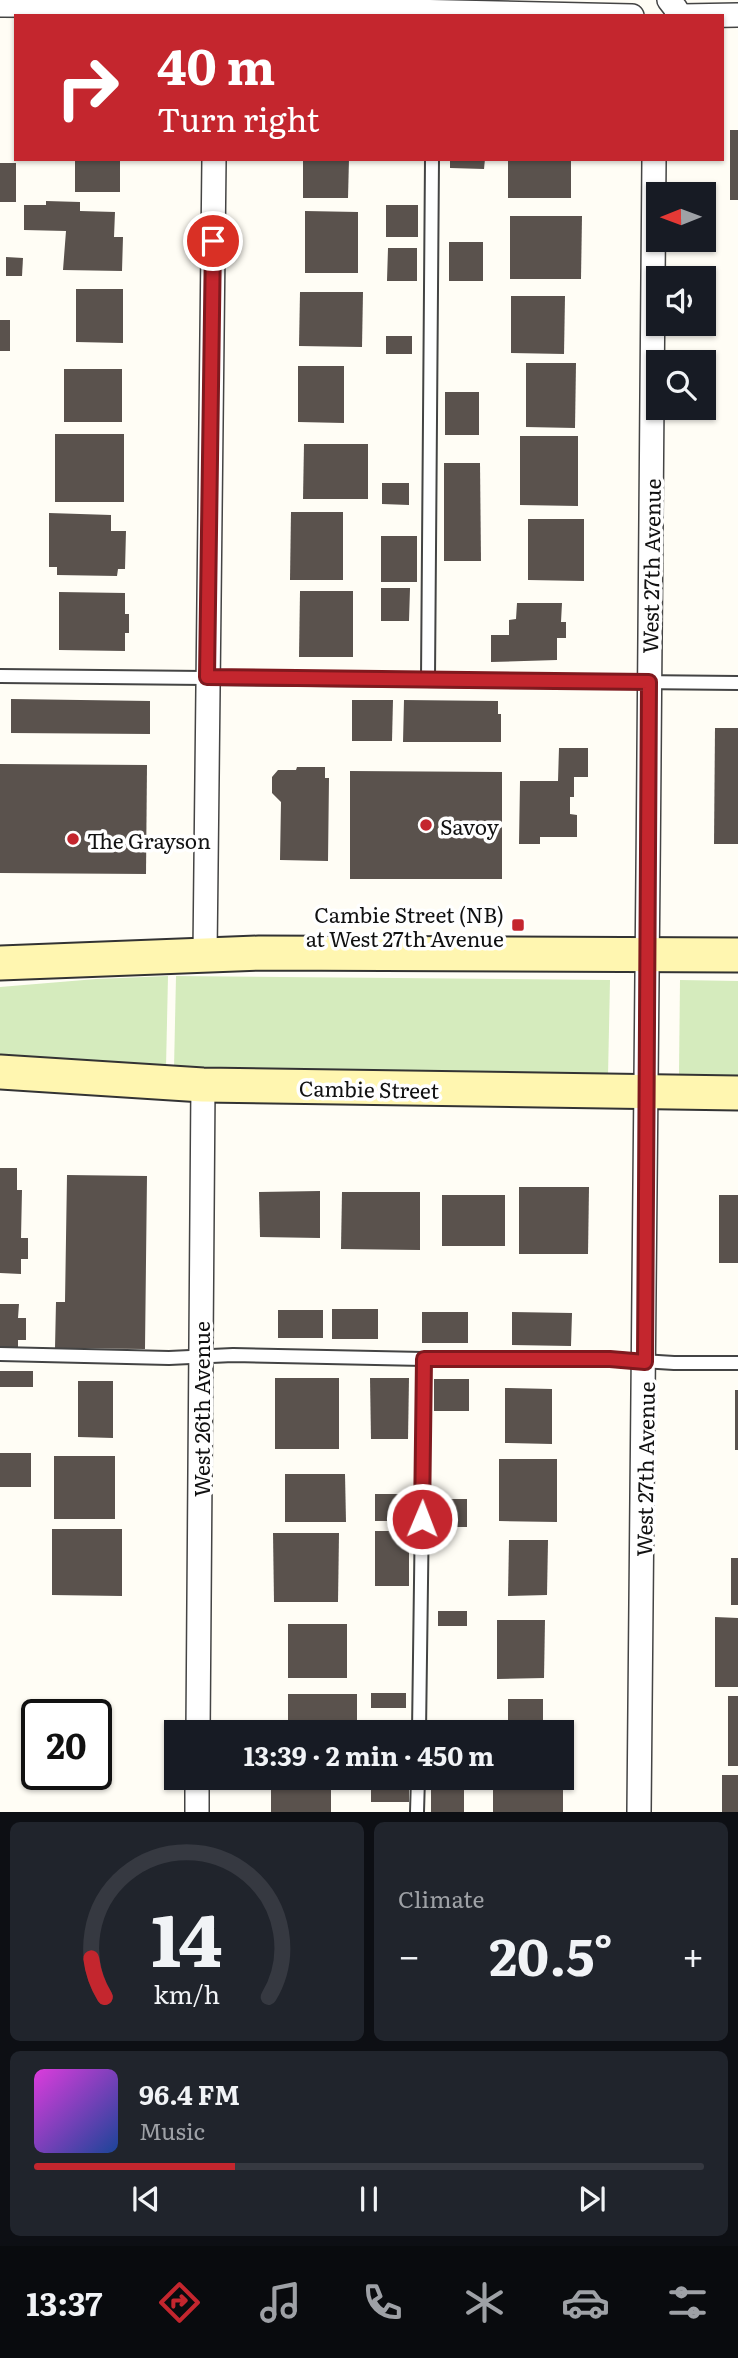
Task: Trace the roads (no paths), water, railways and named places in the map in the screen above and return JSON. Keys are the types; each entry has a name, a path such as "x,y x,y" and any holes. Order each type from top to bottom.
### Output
{"main road":[{"path":"0,963 152,959 205,954 738,955"},
{"name":"Cambie Street","path":"0,1072 203,1085 738,1093"}],"street":[{"path":"0,5 434,9 576,14"},
{"path":"205,954 214,161"},
{"name":"West 27th Avenue","path":"639,1812 654,161"},
{"name":"West 26th Avenue","path":"198,1720 203,1085"},
{"path":"197,1790 197,1812"}],"lane":[{"path":"428,679 432,161"},
{"path":"0,676 738,683"},
{"path":"0,1354 610,1359 738,1363"},
{"path":"419,1720 424,1359"},
{"path":"418,1790 418,1812"}],"place":[{"name":"Savoy","path":"426,825"},
{"name":"The Grayson","path":"73,839"},
{"name":"Cambie Street (NB) at West 27th Avenue","path":"518,925"}]}
